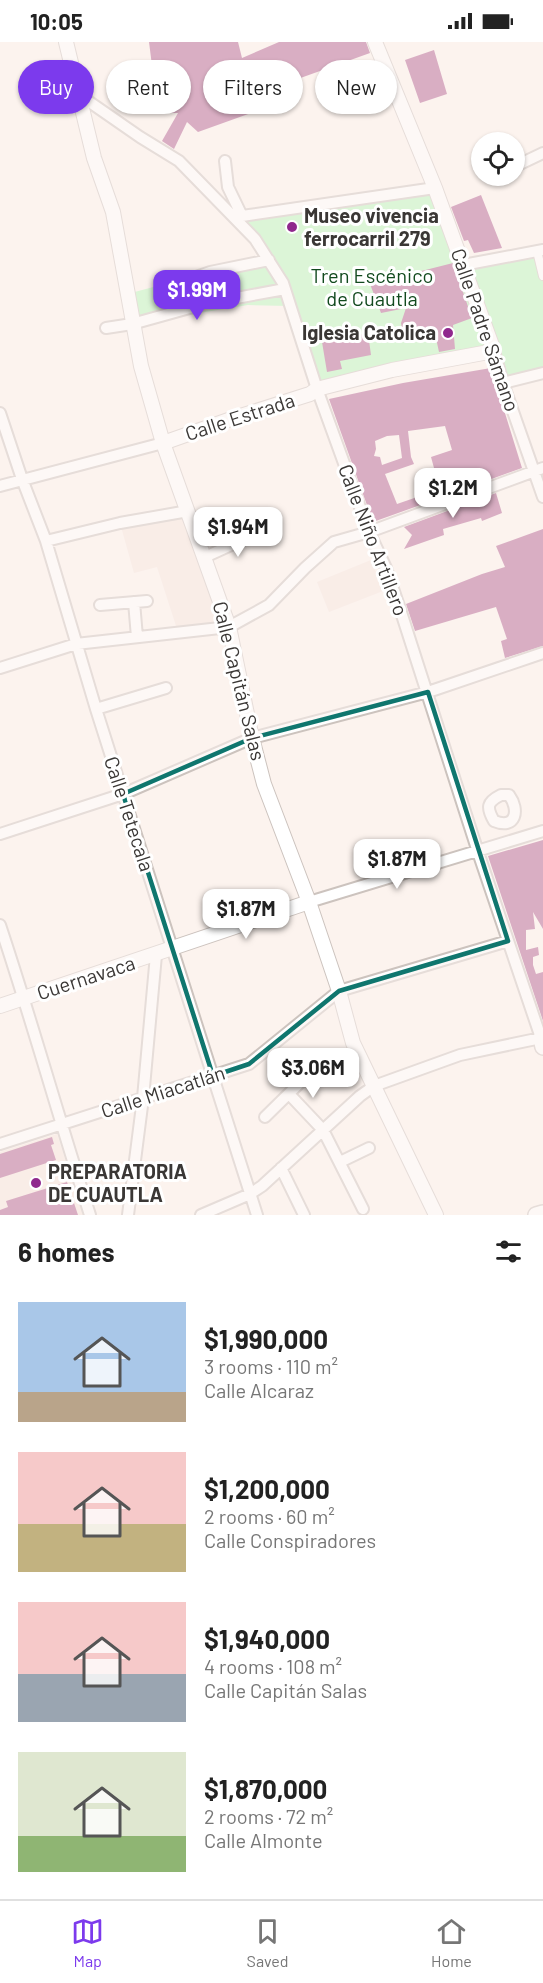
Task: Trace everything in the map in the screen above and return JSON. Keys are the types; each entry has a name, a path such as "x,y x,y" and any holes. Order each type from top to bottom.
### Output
{"main road":[{"path":"536,1215 543,1213"}],"street":[{"name":"Calle Capitán Salas","path":"66,42 70,60"},
{"name":"Calle Padre Sámano","path":"375,42 435,188 494,351 503,383 538,470 543,497"},
{"path":"94,105 179,161 237,215"},
{"name":"Calle Capitán Salas","path":"83,114 94,158 112,212 141,366 163,443 229,627 264,784 309,902 339,991 353,1043 436,1215"},
{"path":"525,162 543,153"},
{"path":"225,161 228,187 237,215"},
{"path":"237,215 435,188"},
{"name":"Calle Niño Artillero","path":"237,215 269,260 285,289 317,389 369,532 386,568 542,1041"},
{"path":"463,265 540,250 543,276"},
{"path":"162,289 210,272 269,260"},
{"path":"106,328 132,324 204,304 285,289"},
{"name":"Calle Estrada","path":"163,443 310,394 317,389 392,370 494,351"},
{"path":"503,383 543,373"},
{"name":"Calle Tetecala","path":"0,413 46,541 96,709 257,1215"},
{"path":"0,486 163,443"},
{"path":"0,668 76,644 229,627 269,605 334,542 369,532 538,470"},
{"path":"46,541 120,523 188,511"},
{"path":"205,557 251,536"},
{"path":"100,605 147,601"},
{"path":"134,602 137,637"},
{"path":"0,834 123,794 252,738 428,692 543,652"},
{"path":"96,709 166,688"},
{"path":"505,823 509,842"},
{"path":"309,902 543,831"},
{"name":"Cuernavaca","path":"0,1006 309,902"},
{"path":"0,925 25,998 90,1215"},
{"path":"339,991 508,941"},
{"path":"128,1215 143,1098 156,955"},
{"name":"Calle Miacatlán","path":"0,1144 249,1064 339,991"},
{"path":"201,1215 250,1194 262,1186 360,1096 374,1086 460,1055 542,1041"},
{"path":"265,1117 325,1058"},
{"path":"289,1094 323,1130 363,1209"},
{"path":"340,1161 369,1148"},
{"path":"281,1168 304,1215"}],"highlighted area":[{"path":"428,692 508,941 339,991 249,1064 213,1076 123,794 252,738"}],"shaded area":[{"path":"188,511 229,627 178,632 157,567 134,573 120,523"},
{"path":"371,560 383,591 329,612 317,582"},
{"name":"PREPARATORIA DE CUAUTLA","path":"57,1134 83,1215 0,1215 0,1152"}],"green space":[{"name":"Tren Escénico de Cuautla","path":"435,188 463,264 537,251 543,276 543,373 503,383 494,352 317,389 289,306 248,305 132,324 127,294 210,272 268,260 233,215"}],"building":[{"path":"149,42 238,42 242,58 279,42 366,42 370,53 351,60 315,60 315,73 303,77 303,60 203,60 203,114 248,114 198,132 187,122 174,149 162,141 177,114 191,114 191,60 151,60"},
{"path":"434,50 447,94 420,103 405,60"},
{"path":"481,195 502,248 474,253 468,240 464,241 451,207"},
{"path":"453,263 472,318 453,325 455,349 439,352 434,329 407,334 402,329 401,323 406,308 381,313 370,284"},
{"path":"368,333 371,355 340,361 342,369 327,372 322,342"},
{"path":"491,368 522,468 442,497 431,457 452,450 445,426 408,431 414,464 385,474 397,504 423,495 426,503 373,522 329,399 403,383","holes":["399,435 402,458 382,465 380,457 374,456 375,441 387,436"]},
{"path":"496,493 502,513 482,521 481,518 443,529 444,535 404,549 412,535 404,527"},
{"path":"543,529 543,646 505,658 501,641 507,639 496,607 415,631 406,604 505,567 496,546"},
{"path":"543,840 543,929 533,912 535,929 526,930 526,950 538,947 539,955 533,957 533,965 536,974 543,972 543,1021 488,856"},
{"path":"52,1137 54,1144 51,1145 56,1160 0,1178 0,1154"},
{"path":"67,1182 78,1215 0,1215 0,1210 8,1207 6,1201"}],"place":[{"name":"Museo vivencia ferrocarril 279","path":"292,227"},
{"name":"Iglesia Catolica","path":"448,333"},
{"name":"PREPARATORIA DE CUAUTLA","path":"36,1183"}]}
